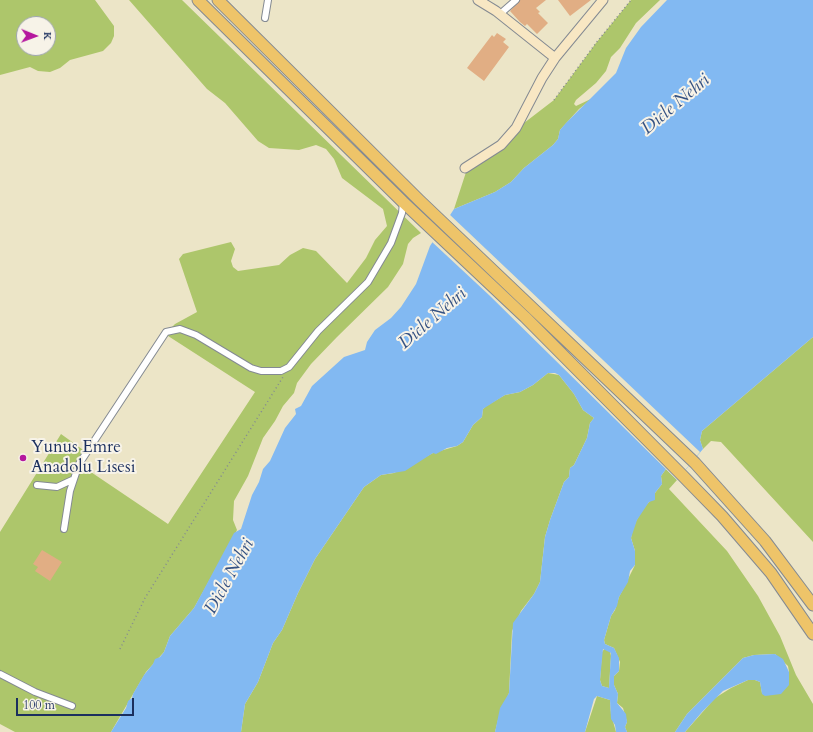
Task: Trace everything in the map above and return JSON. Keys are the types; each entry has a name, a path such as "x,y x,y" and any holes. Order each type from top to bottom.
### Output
{"highway":[{"path":"198,0 412,211 525,317 684,476 722,516 771,573 813,634"},
{"path":"218,0 419,200 695,462 765,541 813,605"}],"street":[{"path":"265,18 268,0"},
{"path":"478,0 500,14 555,58"},
{"path":"500,14 516,0"},
{"path":"465,168 501,145 516,128 542,78 555,58 603,0"},
{"path":"64,529 72,480 81,460 166,332 180,330 196,335 251,368 261,371 281,371 289,367 318,331 368,282 391,242 402,213 403,202"},
{"path":"37,485 57,486 72,480"},
{"path":"0,674 35,692 72,706"}],"path":[{"path":"554,100 596,43 632,0"},
{"path":"120,649 145,598 289,367"}],"green space":[{"path":"0,0 95,0 114,26 114,36 111,43 103,51 70,60 60,68 50,72 38,71 30,67 0,75"},
{"path":"129,0 182,0 421,233 413,238 408,244 403,264 388,287 311,364 297,383 294,393 283,406 263,438 248,476 234,501 233,520 237,530 232,540 194,608 170,636 164,652 146,672 111,732 15,732 0,724 0,532 61,434 86,452 79,464 168,524 255,392 165,334 175,324 197,312 179,259 183,254 231,242 235,249 231,261 233,267 238,271 279,265 290,255 303,248 316,251 347,283 366,258 375,240 387,226 383,209 342,178 334,159 326,149 316,145 299,150 269,148 258,141 225,103 207,89"},
{"path":"631,0 660,0 636,23 620,48 611,57 606,71 596,83 576,100 574,104 576,106 593,98 579,109 560,130 558,139 553,145 524,168 511,182 495,192 454,209 468,166 554,100 596,43"},
{"path":"813,337 813,542 721,442 711,441 703,449 700,440 702,431"},
{"path":"548,373 559,375 574,394 583,410 594,418 590,423 587,438 574,465 570,468 569,477 564,482 550,520 545,537 540,582 534,594 521,611 512,631 509,693 498,720 495,732 241,732 245,704 258,682 273,643 282,630 315,559 364,487 381,475 394,473 433,453 457,446 463,442 473,425 482,417 483,409 486,406 505,395 520,392 533,385"},
{"path":"666,469 677,480 669,489 727,551 758,596 780,636 796,675 813,704 813,732 685,732 715,698 748,680 760,682 762,693 789,684 788,666 775,654 754,655 743,658 687,714 675,732 627,732 625,727 627,722 623,708 617,703 618,694 614,685 614,676 619,671 620,662 614,648 605,644 604,640 611,616 635,565 635,551 631,538 633,527 643,508 655,496 655,493 662,484 661,476"},
{"path":"605,648 610,651 611,656 609,688 602,686 600,680 602,652"},
{"path":"597,696 610,700 611,714 616,732 585,732"}],"water":[{"name":"Dicle Nehri","path":"667,0 813,0 813,337 702,431 700,440 703,449 677,480 666,469 661,476 662,484 655,493 655,500 649,502 637,520 631,538 635,551 635,565 630,571 628,582 619,597 617,606 611,616 604,640 605,644 614,648 619,658 619,671 614,676 614,685 618,694 617,703 626,714 627,722 625,727 627,732 616,732 615,725 611,719 610,700 597,696 594,699 585,732 495,732 500,708 509,693 513,623 534,594 540,582 545,537 550,520 564,482 569,477 570,468 574,465 587,438 590,423 594,418 583,410 574,394 559,375 555,373 548,373 533,385 520,392 505,395 483,409 482,417 473,425 463,442 457,446 447,448 436,454 433,453 405,471 381,475 364,487 315,559 282,630 273,643 258,682 245,704 241,732 111,732 144,675 155,659 160,657 164,652 170,636 194,608 234,533 241,529 252,495 259,482 263,469 270,461 285,428 296,414 295,409 301,406 312,386 344,357 365,350 367,342 375,330 391,318 401,307 416,284 430,246 454,209 495,192 511,182 524,168 553,145 558,139 560,130 566,123 616,73 626,48 641,27","holes":["603,649 611,653 609,688 602,686 600,680"]},
{"path":"775,654 783,659 789,672 789,685 781,694 765,696 762,694 760,682 748,680 723,691 685,732 675,732 687,714 743,658 754,655"}],"pier":[{"path":"448,213 700,452 677,480 489,295 431,241"}],"building":[{"path":"520,0 546,0 536,8 540,12 538,13 548,23 537,34 527,24 525,26 520,22 510,11"},
{"path":"558,0 591,0 570,16"},
{"path":"497,33 506,39 503,42 509,47 484,81 467,68 492,35 494,37"},
{"path":"42,550 62,562 50,581 35,571 38,567 33,564"}],"place":[{"name":"Yunus Emre Anadolu Lisesi","path":"23,458"}]}
